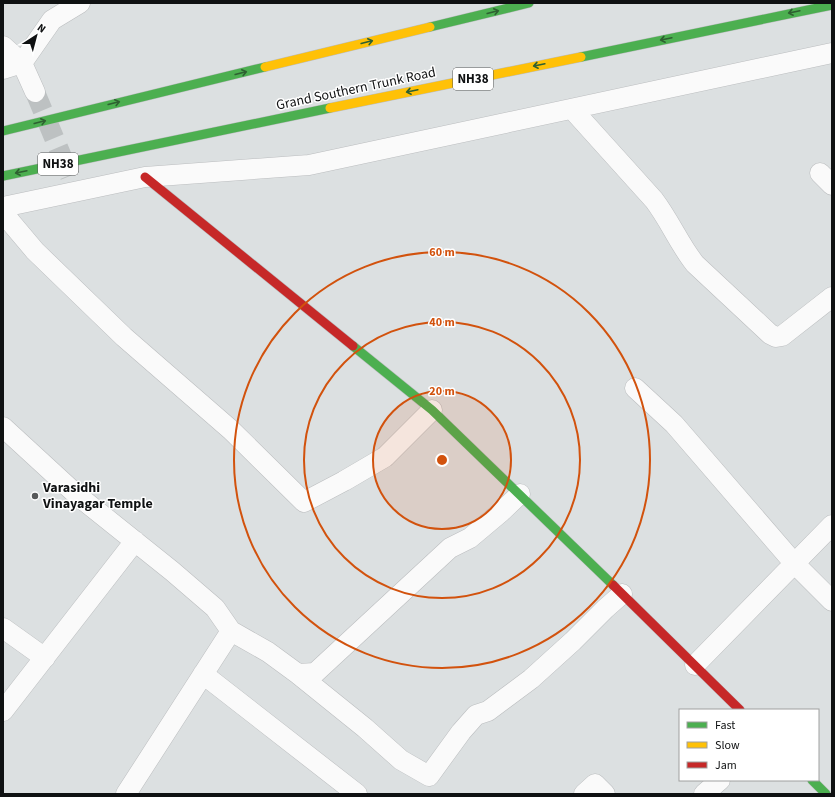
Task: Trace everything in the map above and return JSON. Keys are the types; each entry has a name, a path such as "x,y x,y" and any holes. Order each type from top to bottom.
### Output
{"main road":[{"path":"3,131 529,3"},
{"name":"Grand Southern Trunk Road","path":"3,176 832,4"},
{"path":"145,177 432,410 520,494 739,709"},
{"path":"813,781 826,794"}],"street":[{"path":"3,69 22,63 52,20 80,3"},
{"path":"3,46 22,63 35,92"},
{"path":"3,207 73,184 309,165 832,53"},
{"path":"572,109 654,200 665,214 684,251 695,264 770,334 776,337 782,336 832,297"},
{"path":"3,213 35,251 124,337 231,430 304,502 385,457 432,410"},
{"path":"635,388 674,424 794,563 832,601"},
{"path":"3,427 77,495 215,608 231,631 268,652 365,728 401,760 429,776 461,732 476,715 488,711 531,679 622,594"},
{"path":"298,674 315,673 450,548 470,538 520,494"},
{"path":"695,665 832,526"},
{"path":"3,711 135,541"},
{"path":"3,628 45,658"},
{"path":"126,794 231,631"},
{"path":"203,674 357,794"},
{"path":"704,794 719,781"},
{"path":"584,794 595,784 605,794"}],"tunnel":[{"path":"35,92 70,176"}],"traffic: fast":[{"path":"430,27 529,3"},
{"path":"581,57 832,5"},
{"path":"3,131 265,67"},
{"path":"3,176 330,108"},
{"path":"353,346 432,410 613,585"},
{"path":"813,781 826,794"}],"traffic: slow":[{"path":"265,67 430,27"},
{"path":"330,108 581,57"}],"traffic: jam":[{"path":"145,177 353,346"},
{"path":"613,585 739,709"}],"place":[{"name":"Varasidhi Vinayagar Temple","path":"35,496"}]}
